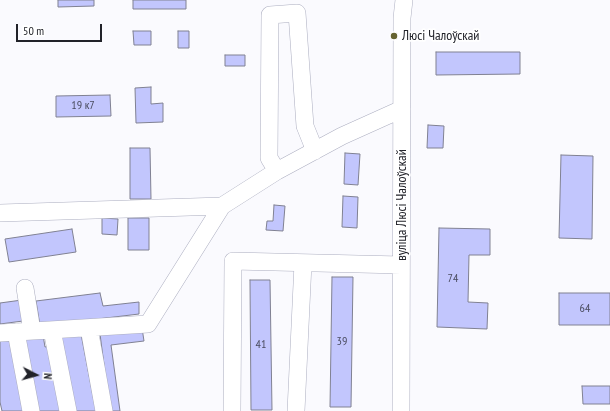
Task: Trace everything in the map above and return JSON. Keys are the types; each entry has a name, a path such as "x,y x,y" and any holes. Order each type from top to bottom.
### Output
{"street":[{"name":"вуліца Люсі Чалоўскай","path":"401,411 402,18 404,0"},
{"path":"277,171 269,158 270,15 297,13 305,126 315,151"},
{"path":"16,332 148,324 222,206 277,171 342,136 402,109"},
{"path":"0,213 222,206"},
{"path":"232,411 234,261 401,265"},
{"path":"296,411 303,263"},
{"path":"25,288 16,332 31,411"},
{"path":"89,328 104,411"},
{"path":"52,330 68,411"}],"building":[{"path":"58,0 94,0 94,6 58,7"},
{"path":"133,0 186,0 186,9 133,9"},
{"path":"133,31 151,31 151,45 134,45"},
{"path":"178,31 189,31 189,48 178,48"},
{"path":"436,52 520,52 520,74 436,75"},
{"path":"225,55 245,55 245,66 225,66"},
{"path":"151,87 151,104 163,103 163,122 136,123 135,88"},
{"path":"110,95 111,116 56,117 56,96"},
{"path":"428,125 444,126 443,148 427,148"},
{"path":"130,148 150,148 151,199 130,199"},
{"path":"345,153 360,154 358,185 344,184"},
{"path":"561,155 593,156 592,239 559,238"},
{"path":"343,196 358,197 357,228 342,227"},
{"path":"274,205 285,206 283,231 266,230 267,221 273,221"},
{"path":"102,218 118,219 117,235 102,234"},
{"path":"128,218 149,218 149,250 128,250"},
{"path":"439,228 490,229 490,255 469,255 468,302 488,303 487,329 437,327"},
{"path":"72,229 76,252 9,262 5,239"},
{"path":"332,277 353,277 351,407 330,407"},
{"path":"250,280 270,280 272,410 251,410"},
{"path":"100,293 103,306 139,302 139,314 40,326 36,301"},
{"path":"559,293 610,293 610,325 559,325"},
{"path":"22,300 23,321 0,324 0,303"},
{"path":"142,328 144,341 111,345 120,411 110,411 100,334"},
{"path":"81,334 96,411 72,411 58,338"},
{"path":"10,335 25,411 2,411 0,402 0,337"},
{"path":"43,335 45,347 50,346 62,411 37,411 23,339"},
{"path":"582,386 610,386 610,404 583,404"}],"place":[{"name":"Люсі Чалоўскай","path":"394,36"}]}
